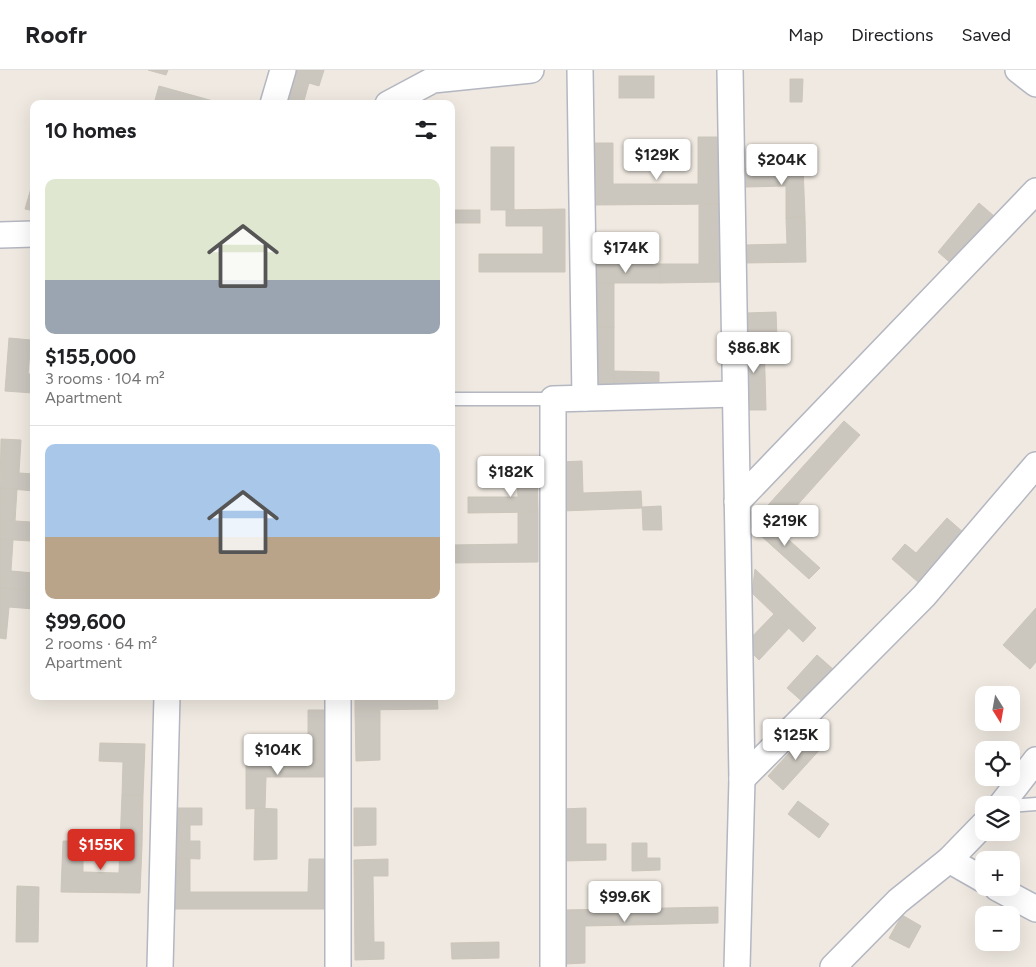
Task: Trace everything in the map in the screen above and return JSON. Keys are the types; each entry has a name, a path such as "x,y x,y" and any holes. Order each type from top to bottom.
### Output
{"street":[{"path":"274,100 283,70"},
{"path":"396,100 433,80 531,70"},
{"path":"580,70 585,398"},
{"path":"730,70 742,778 737,967"},
{"path":"1018,70 1036,84"},
{"path":"737,502 1036,191"},
{"path":"0,235 30,234"},
{"path":"553,967 553,399 735,394"},
{"path":"742,778 924,596 1036,465"},
{"path":"160,967 167,700"},
{"path":"338,700 338,967"},
{"path":"1008,796 1036,760"},
{"path":"833,967 898,901 949,860 975,833"},
{"path":"949,860 975,875"},
{"path":"1012,896 1036,909"}],"lane":[{"path":"455,399 553,399"},
{"path":"1020,805 1036,804"}],"building":[{"path":"148,70 168,70 166,75"},
{"path":"292,70 324,70 319,86 309,83 304,100 284,100"},
{"path":"619,76 654,76 654,98 619,98"},
{"path":"790,79 803,79 802,102 790,102"},
{"path":"159,86 210,100 155,100"},
{"path":"698,137 720,137 720,204 591,205 591,143 613,143 613,184 698,184"},
{"path":"491,147 514,147 514,210 491,210"},
{"path":"803,167 805,217 786,218 786,186 746,187 746,168"},
{"path":"30,192 30,210 25,209"},
{"path":"979,203 994,216 953,265 938,252"},
{"path":"720,204 721,282 660,283 660,264 699,264 699,205"},
{"path":"565,209 565,272 479,272 479,254 543,254 543,226 506,226 506,210"},
{"path":"455,210 480,210 480,223 455,223"},
{"path":"805,217 806,262 745,263 745,245 787,244 786,218"},
{"path":"592,264 660,264 660,283 592,283"},
{"path":"592,283 614,283 614,327 592,327"},
{"path":"776,312 777,339 747,339 746,313"},
{"path":"592,327 614,327 614,390 592,390"},
{"path":"9,338 30,340 28,374 30,374 30,393 5,391"},
{"path":"743,339 764,339 766,410 745,410"},
{"path":"614,371 659,372 659,390 614,390"},
{"path":"844,421 860,435 776,529 760,514"},
{"path":"1,439 21,440 19,473 30,474 30,491 0,488"},
{"path":"582,461 583,493 641,491 642,508 562,511 561,462"},
{"path":"517,470 537,470 538,512 468,513 468,497 518,497"},
{"path":"0,488 17,489 15,521 30,522 30,541 0,539"},
{"path":"661,506 662,530 643,530 642,507"},
{"path":"538,512 538,562 455,563 455,545 518,544 518,513"},
{"path":"760,514 820,568 809,579 750,526"},
{"path":"947,518 964,533 919,583 892,559 905,544 916,553"},
{"path":"0,539 13,540 11,571 30,573 30,591 0,588"},
{"path":"755,569 816,628 803,642 752,593"},
{"path":"0,588 30,591 30,609 9,607 6,639 0,638"},
{"path":"1036,608 1036,662 1030,669 1003,645"},
{"path":"774,614 789,628 759,660 744,645"},
{"path":"817,655 834,670 804,703 787,688"},
{"path":"355,700 437,700 438,709 355,710"},
{"path":"308,710 330,710 329,760 290,759 290,742 308,742"},
{"path":"355,710 380,710 380,760 356,761"},
{"path":"809,731 824,745 783,790 768,776"},
{"path":"100,743 145,744 143,795 122,795 123,762 99,761"},
{"path":"246,760 329,760 329,777 266,777 265,808 246,809"},
{"path":"122,795 143,795 142,845 120,844"},
{"path":"798,801 829,824 819,838 788,814"},
{"path":"175,808 202,808 202,825 190,825 190,841 200,841 200,859 174,858"},
{"path":"255,808 277,809 277,859 254,860"},
{"path":"354,808 376,808 376,845 354,846"},
{"path":"586,808 586,844 606,844 606,860 563,861 562,809"},
{"path":"63,841 83,841 83,872 119,873 120,844 142,845 140,893 61,892"},
{"path":"632,843 647,843 647,858 660,858 660,870 632,871"},
{"path":"174,858 190,859 190,892 308,892 309,859 327,859 327,909 174,909"},
{"path":"388,859 388,876 373,876 374,942 384,942 384,959 355,960 354,860"},
{"path":"17,886 39,887 38,942 16,942"},
{"path":"718,907 718,923 585,926 585,963 565,964 564,910"},
{"path":"902,915 921,926 909,948 889,938"},
{"path":"499,942 499,958 452,959 451,943"}]}
